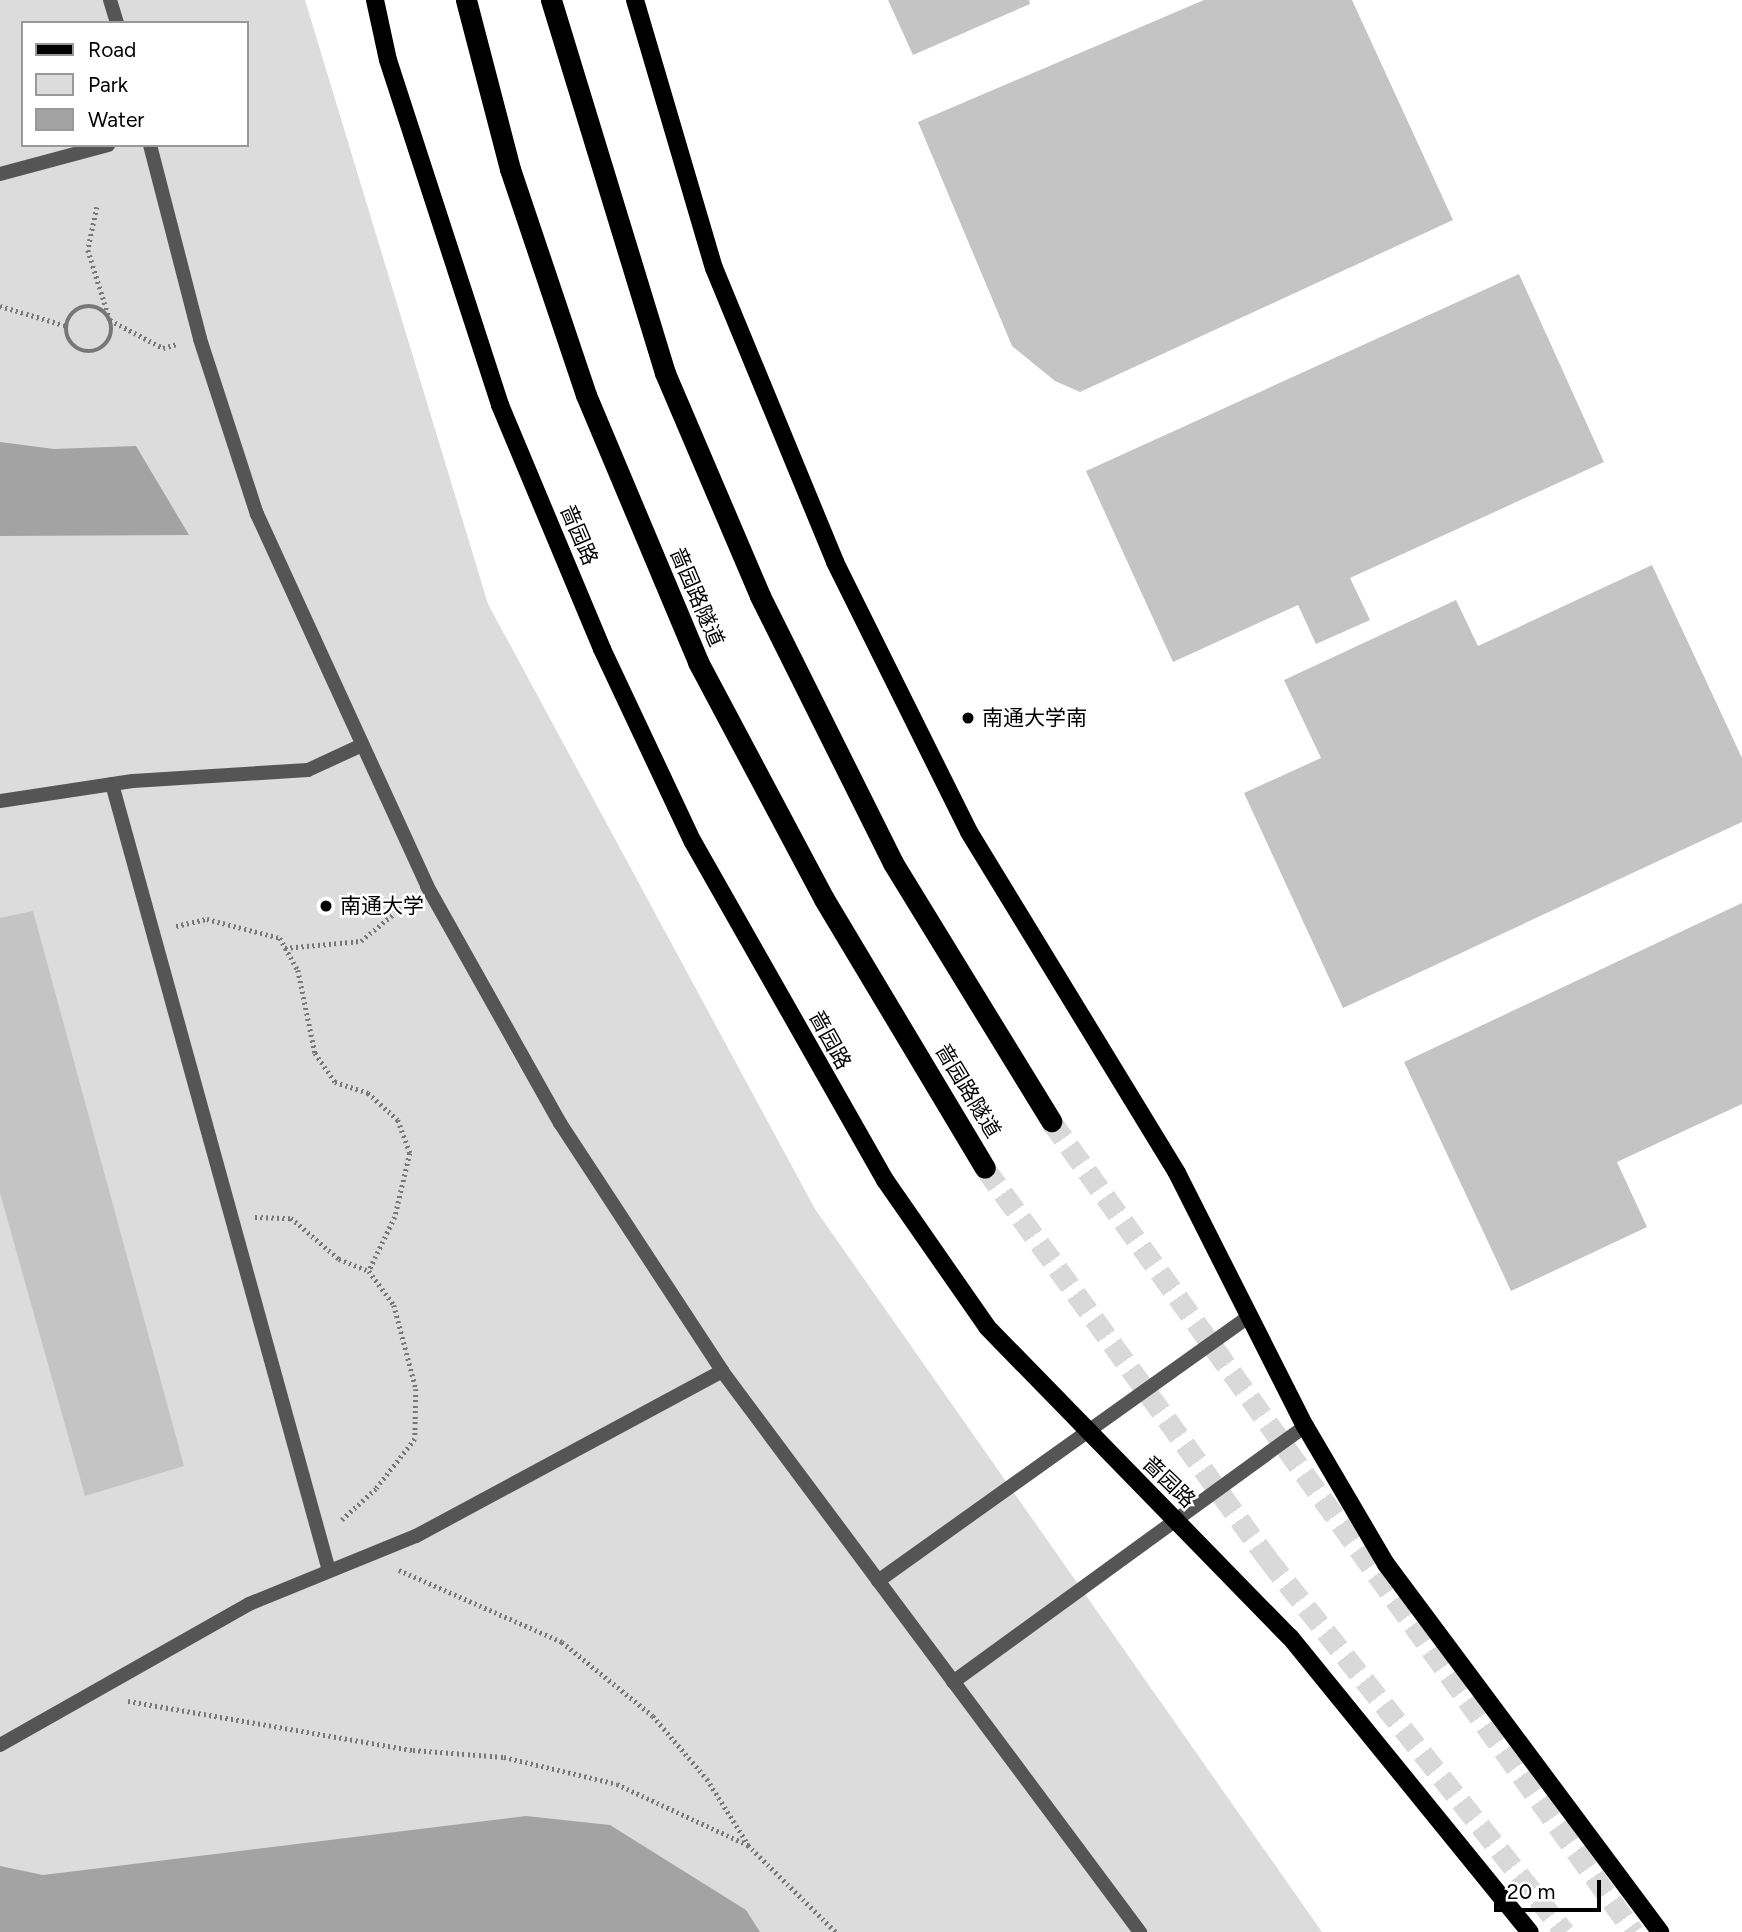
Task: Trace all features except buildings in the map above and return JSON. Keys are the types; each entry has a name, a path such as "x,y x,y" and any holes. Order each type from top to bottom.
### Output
{"highway":[{"name":"啬园路隧道","path":"466,0 510,169 586,395 698,662 824,899 985,1168"},
{"path":"551,0 664,373 760,596 893,863 1051,1121"}],"main road":[{"name":"啬园路","path":"375,0 388,60 500,405 602,649 693,842 885,1180 987,1327 1086,1433 1174,1518 1290,1637 1530,1932"},
{"path":"635,0 714,268 835,562 969,832 1177,1173 1305,1426 1386,1564 1660,1932"}],"street":[{"path":"110,0 116,21"},
{"path":"0,174 101,147"},
{"path":"151,147 200,339 257,514 360,746 427,886 560,1123 722,1371 1140,1932"},
{"path":"0,801 112,784 309,770 360,746"},
{"path":"112,784 329,1572"},
{"path":"878,1581 1249,1316"},
{"path":"0,1745 249,1604 387,1548 722,1371"},
{"path":"953,1682 1174,1518 1305,1426"}],"path":[{"path":"97,207 88,250 110,320 112,333 95,352 71,345 67,326 76,310 89,306 110,320 163,348 200,339"},
{"path":"0,306 67,326"},
{"path":"285,948 360,941 427,886"},
{"path":"153,931 207,919 242,923 280,938 298,970 315,1053 335,1082 368,1093 398,1119 410,1153 395,1217 369,1270"},
{"path":"231,1216 291,1218 339,1259 369,1270 394,1305 416,1389 415,1439 376,1489 320,1539"},
{"path":"387,1548 400,1572 509,1613 562,1642 653,1716 707,1779 748,1845 836,1932"},
{"path":"100,1686 140,1707 413,1750 504,1757 617,1784 748,1845"}],"green space":[{"name":"南通大学","path":"0,0 305,0 488,604 815,1209 1322,1932 0,1932"}],"water":[{"path":"0,442 54,449 136,446 189,535 0,536"},
{"path":"526,1816 610,1825 746,1910 760,1932 0,1932 0,1866 43,1875"}],"tunnel":[{"path":"1051,1121 1634,1932"},
{"path":"985,1168 1268,1559 1565,1932"}],"place":[{"name":"南通大学南","path":"968,718"},
{"name":"南通大学","path":"326,906"}]}
